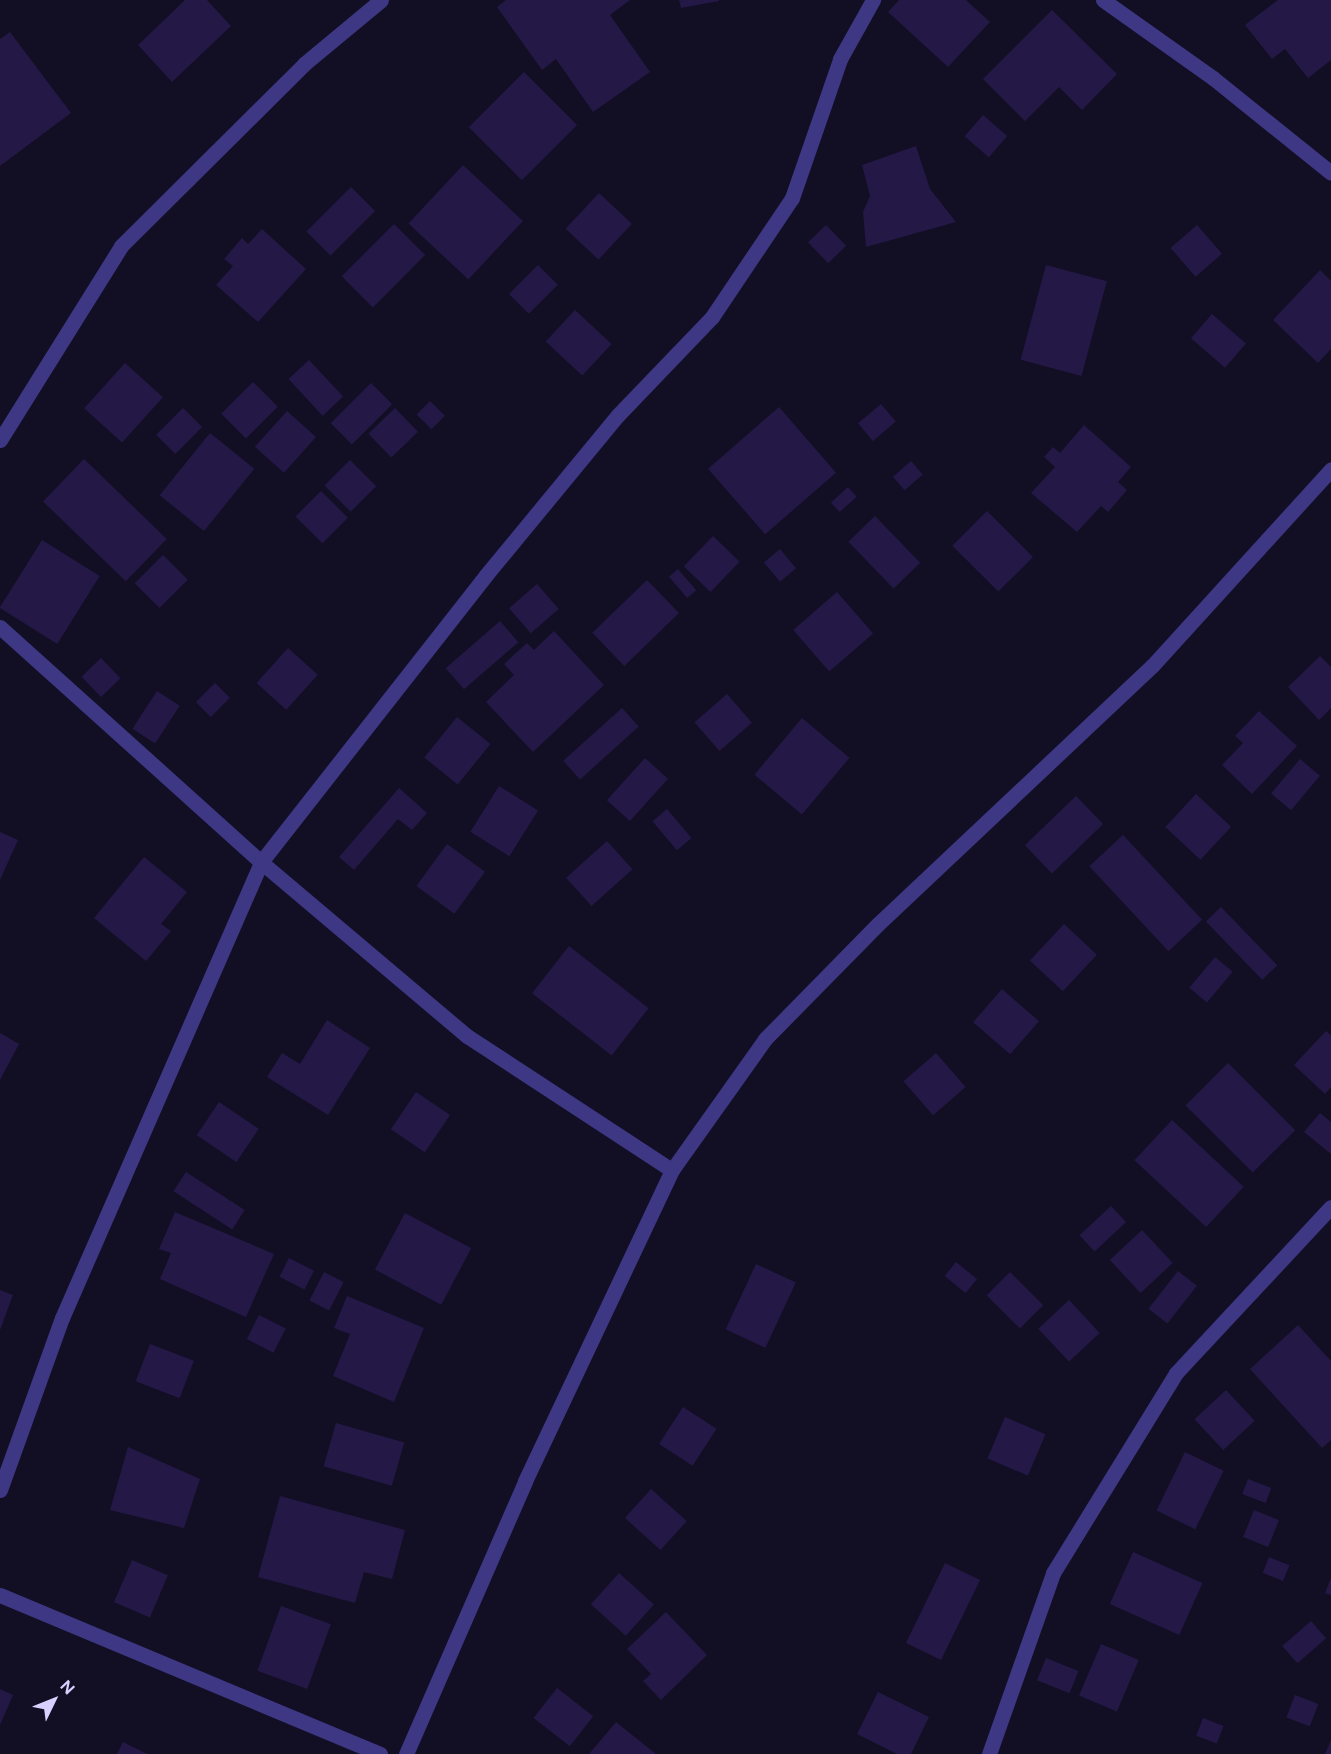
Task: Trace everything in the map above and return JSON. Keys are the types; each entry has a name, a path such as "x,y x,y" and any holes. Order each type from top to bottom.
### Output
{"street":[{"path":"0,440 121,246 304,64 381,0"},
{"path":"0,1490 62,1318 261,862 523,531 618,416 712,317 792,198 840,59 873,0"},
{"path":"1103,0 1213,78 1331,174"},
{"path":"406,1754 525,1481 672,1170 765,1039 877,925 1152,666 1331,469"},
{"path":"0,627 261,862 467,1036 672,1170"},
{"path":"989,1754 1053,1573 1176,1373 1331,1207"},
{"path":"0,1595 380,1754"}],"building":[{"path":"185,0 207,0 231,26 172,82 138,45"},
{"path":"506,0 630,0 610,15 650,72 593,112 556,59 542,70 497,7"},
{"path":"679,0 719,0 719,1 681,8"},
{"path":"899,0 966,0 990,22 948,67 888,12"},
{"path":"1278,0 1331,0 1331,60 1308,78 1285,49 1272,59 1245,25"},
{"path":"1052,10 1117,74 1082,110 1059,87 1025,121 983,79"},
{"path":"10,32 71,113 0,166 0,39"},
{"path":"524,72 577,125 522,180 469,127"},
{"path":"983,115 1007,136 989,157 965,136"},
{"path":"916,146 930,189 956,222 866,247 863,212 870,196 862,165"},
{"path":"463,165 523,221 468,279 408,224"},
{"path":"351,187 375,211 330,256 306,232"},
{"path":"599,193 632,224 598,260 566,229"},
{"path":"394,224 425,255 373,307 342,276"},
{"path":"826,225 846,246 828,263 808,242"},
{"path":"1197,225 1222,254 1196,277 1171,248"},
{"path":"262,229 306,269 258,322 216,285 233,266 224,259 242,238 248,244"},
{"path":"538,265 558,285 529,314 509,294"},
{"path":"1046,265 1107,281 1081,376 1021,360"},
{"path":"1320,270 1331,281 1331,349 1318,363 1273,320"},
{"path":"575,310 612,344 582,376 546,341"},
{"path":"1212,314 1246,344 1225,368 1191,338"},
{"path":"309,360 343,397 323,416 289,379"},
{"path":"125,363 163,397 122,442 84,408"},
{"path":"253,382 278,407 246,439 221,414"},
{"path":"371,383 392,404 352,445 331,423"},
{"path":"430,401 445,416 431,429 417,414"},
{"path":"881,404 896,422 873,441 858,423"},
{"path":"779,407 836,473 765,534 708,469"},
{"path":"183,408 202,427 175,454 156,435"},
{"path":"395,408 418,432 391,457 368,434"},
{"path":"287,411 316,437 284,473 255,447"},
{"path":"1084,425 1131,467 1118,482 1127,490 1108,512 1101,506 1077,532 1031,493 1055,467 1044,457 1053,447 1060,453"},
{"path":"210,433 254,469 204,531 160,495"},
{"path":"84,459 167,539 126,581 43,501"},
{"path":"350,460 376,486 351,512 325,485"},
{"path":"911,461 923,475 905,490 893,477"},
{"path":"848,487 857,497 840,512 831,502"},
{"path":"321,491 348,518 322,543 296,516"},
{"path":"987,511 1033,557 998,592 952,546"},
{"path":"875,516 920,563 894,588 848,542"},
{"path":"713,536 740,562 710,592 684,566"},
{"path":"42,540 100,576 57,644 0,608"},
{"path":"780,549 796,568 780,582 764,562"},
{"path":"163,555 188,580 159,608 135,583"},
{"path":"678,569 696,590 687,598 669,577"},
{"path":"647,580 679,613 624,666 592,633"},
{"path":"537,584 559,609 531,633 509,608"},
{"path":"837,592 873,634 829,672 793,630"},
{"path":"500,621 518,642 464,689 446,668"},
{"path":"554,631 604,685 533,752 486,702 514,675 504,664 527,643 534,650"},
{"path":"288,648 318,675 286,710 257,683"},
{"path":"1320,656 1331,667 1331,708 1319,720 1288,687"},
{"path":"101,658 120,678 101,697 82,677"},
{"path":"215,683 230,698 211,717 196,702"},
{"path":"157,691 180,706 155,743 132,729"},
{"path":"727,694 752,723 719,751 695,722"},
{"path":"622,708 639,727 580,779 563,761"},
{"path":"1259,711 1297,746 1252,794 1222,765 1243,743 1235,736"},
{"path":"457,717 490,744 458,784 424,757"},
{"path":"802,718 849,758 802,815 754,775"},
{"path":"645,758 668,779 630,821 607,800"},
{"path":"1300,759 1320,776 1291,810 1271,793"},
{"path":"499,786 538,810 509,856 470,832"},
{"path":"399,788 427,813 412,830 398,819 354,870 339,857"},
{"path":"1196,794 1231,827 1200,860 1165,827"},
{"path":"1076,796 1103,824 1052,873 1025,845"},
{"path":"667,809 691,838 677,850 652,821"},
{"path":"0,832 18,840 0,880"},
{"path":"1123,835 1202,920 1168,951 1089,866"},
{"path":"607,841 632,869 592,906 566,878"},
{"path":"447,844 485,872 454,914 416,886"},
{"path":"144,857 187,892 161,924 171,931 146,961 94,918"},
{"path":"1221,907 1277,965 1262,980 1206,922"},
{"path":"1064,924 1097,955 1063,991 1030,961"},
{"path":"569,946 649,1008 612,1055 532,993"},
{"path":"1215,957 1233,972 1207,1002 1189,988"},
{"path":"1002,989 1039,1021 1010,1054 973,1022"},
{"path":"327,1020 370,1048 328,1115 267,1077 282,1053 300,1064"},
{"path":"1326,1031 1331,1035 1331,1087 1325,1094 1294,1065"},
{"path":"0,1033 19,1044 0,1080"},
{"path":"936,1053 966,1087 933,1115 904,1081"},
{"path":"1228,1063 1295,1130 1253,1173 1186,1105"},
{"path":"416,1092 450,1115 425,1152 391,1129"},
{"path":"219,1102 259,1129 236,1162 197,1135"},
{"path":"1320,1113 1331,1122 1331,1154 1304,1132"},
{"path":"1172,1120 1244,1187 1206,1227 1134,1160"},
{"path":"186,1172 245,1210 232,1229 173,1191"},
{"path":"1111,1206 1126,1222 1095,1251 1080,1235"},
{"path":"175,1212 274,1254 246,1317 160,1279 171,1253 159,1249"},
{"path":"405,1213 471,1248 441,1305 375,1270"},
{"path":"1142,1230 1173,1263 1141,1293 1110,1260"},
{"path":"289,1258 314,1271 304,1289 279,1277"},
{"path":"956,1262 977,1279 966,1293 945,1276"},
{"path":"756,1264 796,1283 765,1348 726,1329"},
{"path":"1178,1271 1197,1286 1167,1324 1148,1309"},
{"path":"324,1272 344,1282 329,1310 309,1301"},
{"path":"1010,1272 1043,1305 1020,1329 987,1295"},
{"path":"0,1290 13,1295 0,1330"},
{"path":"347,1296 424,1328 394,1402 333,1376 350,1334 334,1328"},
{"path":"1069,1300 1100,1333 1069,1362 1038,1329"},
{"path":"259,1315 286,1329 273,1353 247,1339"},
{"path":"1298,1325 1331,1361 1331,1440 1322,1448 1250,1369"},
{"path":"150,1344 194,1361 180,1398 136,1381"},
{"path":"1226,1390 1255,1421 1223,1450 1195,1419"},
{"path":"683,1407 717,1429 693,1466 659,1444"},
{"path":"1005,1417 1046,1434 1028,1476 987,1458"},
{"path":"336,1423 404,1443 392,1486 324,1466"},
{"path":"128,1447 200,1479 184,1528 110,1510"},
{"path":"1185,1452 1224,1471 1195,1529 1157,1510"},
{"path":"1248,1479 1271,1488 1266,1503 1242,1494"},
{"path":"651,1489 687,1521 661,1550 625,1518"},
{"path":"280,1496 405,1530 392,1579 364,1572 355,1603 258,1577"},
{"path":"1254,1510 1279,1520 1268,1547 1243,1537"},
{"path":"1133,1552 1202,1583 1179,1635 1110,1604"},
{"path":"1269,1557 1289,1565 1283,1581 1263,1573"},
{"path":"132,1560 168,1575 150,1618 114,1602"},
{"path":"945,1563 980,1580 941,1660 906,1643"},
{"path":"619,1573 654,1604 626,1636 591,1604"},
{"path":"1331,1578 1331,1595 1325,1593"},
{"path":"281,1606 331,1624 307,1689 257,1671"},
{"path":"666,1612 707,1655 661,1700 643,1681 651,1674 627,1649"},
{"path":"1311,1621 1326,1638 1297,1663 1282,1646"},
{"path":"1101,1644 1139,1660 1117,1712 1079,1696"},
{"path":"1046,1658 1078,1671 1069,1693 1037,1680"},
{"path":"557,1688 593,1716 570,1746 534,1718"},
{"path":"0,1689 13,1695 0,1725"},
{"path":"878,1692 929,1717 911,1754 897,1754 857,1734"},
{"path":"1295,1695 1318,1704 1310,1726 1286,1717"},
{"path":"1203,1718 1224,1726 1217,1744 1196,1736"},
{"path":"616,1722 656,1754 589,1754"},
{"path":"1331,1740 1331,1754 1325,1754"},
{"path":"123,1742 147,1754 117,1754"}]}
